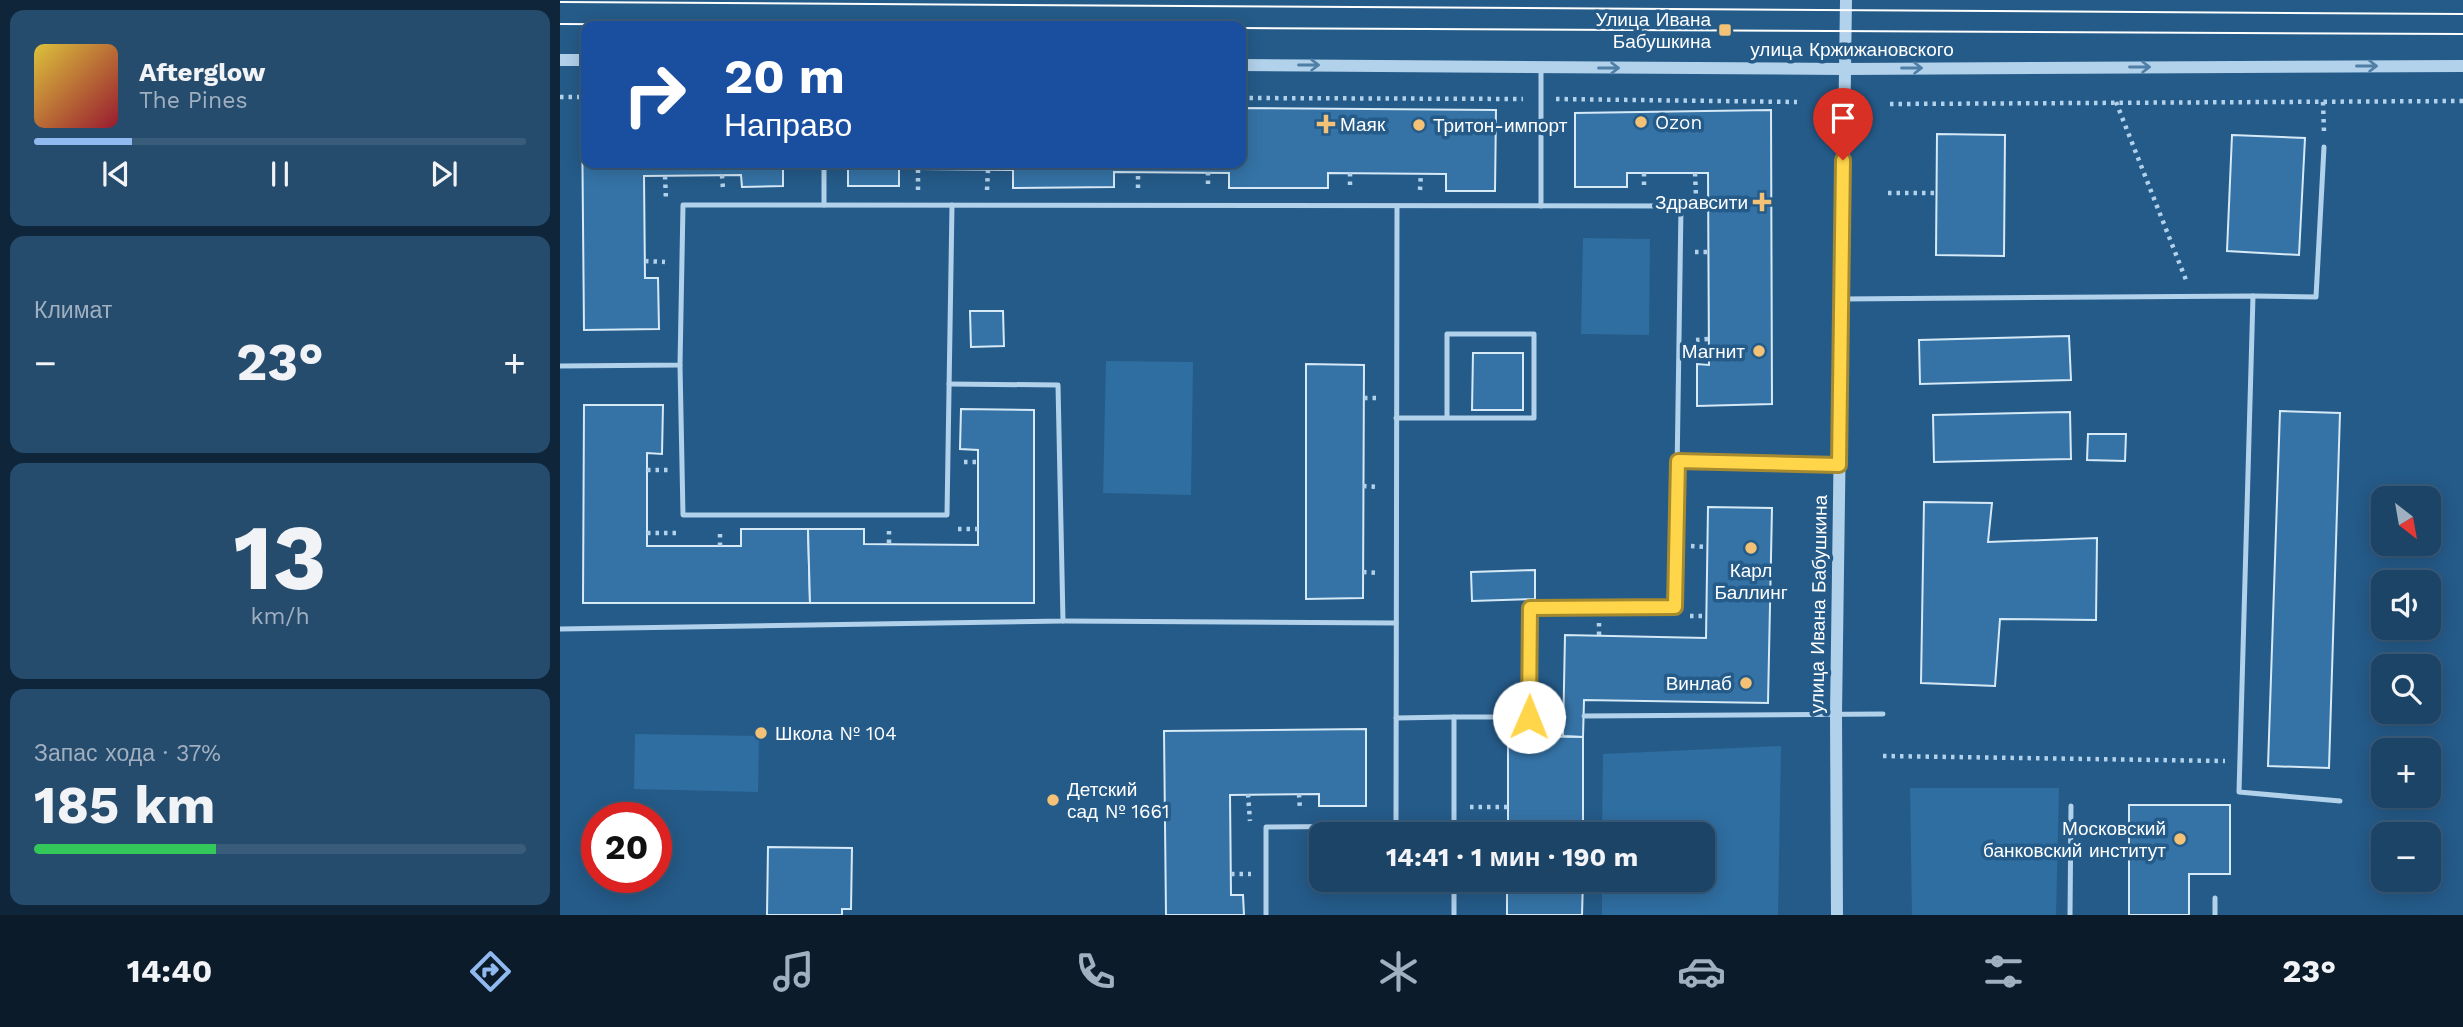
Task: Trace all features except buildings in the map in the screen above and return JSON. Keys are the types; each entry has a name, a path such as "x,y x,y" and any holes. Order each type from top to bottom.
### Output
{"street":[{"name":"улица Ивана Бабушкина","path":"1837,915 1836,714 1846,0"},
{"path":"560,60 581,60"},
{"name":"улица Кржижановского","path":"1246,65 1844,69 2463,66"}],"lane":[{"path":"1541,67 1541,206"},
{"path":"1841,299 2191,294 2316,297 2324,147"},
{"path":"824,168 824,205"},
{"path":"952,205 947,515 683,515 680,365 683,205 952,205 1396,206 1681,206 1675,607 1530,608 1529,717"},
{"path":"1266,915 1266,827 1396,826 1396,206"},
{"path":"2253,296 2239,792 2340,801"},
{"path":"1396,418 1447,418 1534,418 1534,334 1447,334 1447,418"},
{"path":"560,366 680,365"},
{"path":"949,384 1058,385 1063,621"},
{"path":"1678,461 1839,465"},
{"path":"560,629 1063,621 1396,623"},
{"path":"1584,716 1883,714"},
{"path":"1396,718 1564,717"},
{"path":"1454,718 1454,822"},
{"path":"2070,915 2071,806"},
{"path":"1454,892 1454,915"},
{"path":"2215,898 2215,915"}],"path":[{"path":"560,97 581,97"},
{"path":"1246,98 1797,102"},
{"path":"2116,102 2191,294"},
{"path":"2323,102 2324,147"},
{"path":"1890,104 2463,102"},
{"path":"1888,193 1937,193"},
{"path":"1883,756 2239,762"},
{"path":"1454,806 1508,807"}],"shaded area":[{"path":"1583,238 1650,239 1649,335 1581,334"},
{"path":"1106,361 1193,362 1191,495 1103,493"},
{"path":"635,734 759,736 758,792 634,789"},
{"path":"1781,746 1778,915 1602,915 1602,892 1715,892 1715,822 1602,822 1603,754"},
{"path":"1910,788 2059,788 2056,915 1912,915"}],"tram line":[{"path":"560,2 2463,14"},
{"path":"560,24 581,24"},
{"path":"1246,28 2463,34"}],"place":[{"name":"Улица Ивана Бабушкина","path":"1725,30"},
{"name":"Ozon","path":"1641,122"},
{"name":"Маяк","path":"1326,124"},
{"name":"Тритон-импорт","path":"1419,125"},
{"name":"Здравсити","path":"1762,202"},
{"name":"Магнит","path":"1759,351"},
{"name":"Карл Баллинг","path":"1751,548"},
{"name":"Винлаб","path":"1746,683"},
{"name":"Школа № 104","path":"761,733"},
{"name":"Детский сад № 1661","path":"1053,800"},
{"name":"Московский банковский институт","path":"2180,839"}],"route":[{"path":"1529,717 1530,608 1675,607 1678,461 1839,465 1843,160"}]}
